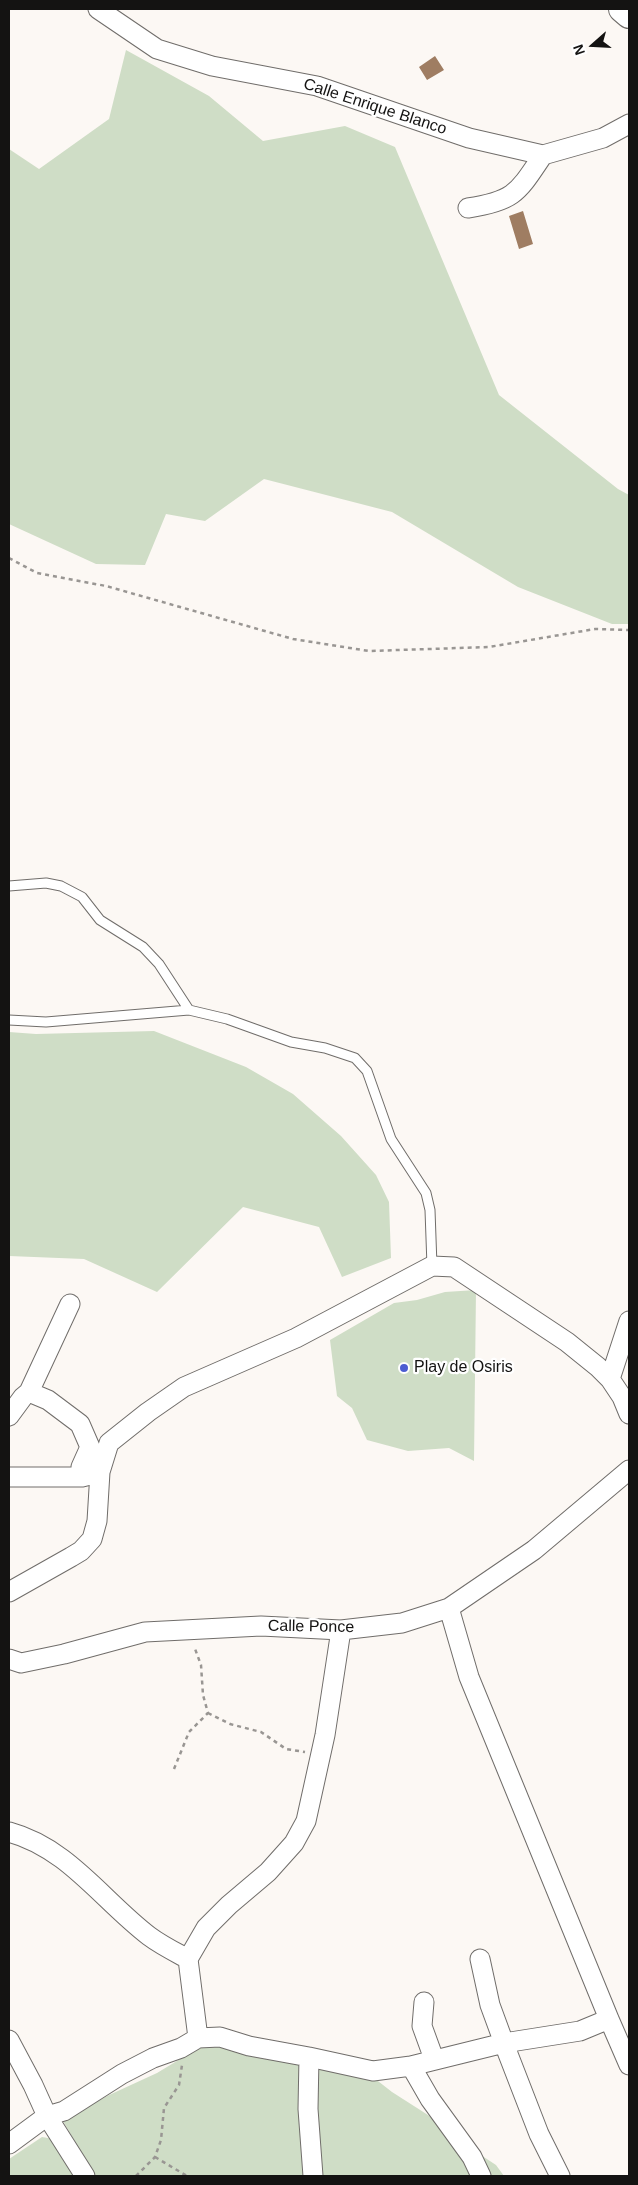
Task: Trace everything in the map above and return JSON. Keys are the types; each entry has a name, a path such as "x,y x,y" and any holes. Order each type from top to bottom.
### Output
{"street":[{"name":"Calle Enrique Blanco","path":"98,9 157,49 212,66 317,86 469,138 543,155 603,138 629,124"},
{"path":"622,9 629,15"},
{"path":"468,208 501,201 520,189 543,155"},
{"path":"9,1592 76,1554 92,1539 96,1521 91,1475 109,1443 148,1412 184,1387 296,1338 432,1266 454,1268 500,1296 567,1342 598,1366 610,1379 622,1397 629,1414"},
{"path":"9,1416 29,1392 70,1304"},
{"path":"610,1379 629,1320"},
{"path":"29,1392 48,1400 80,1424 90,1447 81,1467 91,1475"},
{"name":"Calle Ponce","path":"13,1665 64,1654 145,1632 261,1626 341,1630 402,1623 449,1608 534,1550 629,1470"},
{"path":"9,1477 91,1475"},
{"path":"449,1608 469,1676 629,2065"},
{"path":"198,2038 188,1959 206,1928 228,1905 268,1872 294,1843 306,1821 321,1755 341,1630"},
{"path":"9,1832 26,1837 51,1851 78,1871 149,1936 188,1959"},
{"path":"480,1959 490,2005 504,2043 539,2134 560,2176"},
{"path":"424,2002 422,2026 434,2059"},
{"path":"9,2144 47,2116 64,2111 122,2074 153,2058 181,2048 198,2038 220,2037 249,2046 373,2071 411,2066 504,2043 580,2031 609,2019"},
{"path":"9,2040 47,2116 85,2176"},
{"path":"309,2057 308,2109 314,2176"},
{"path":"411,2066 430,2099 472,2157 481,2176"}],"lane":[{"path":"9,886 46,883 61,886 82,897 100,920 143,947 154,958 189,1010"},
{"path":"9,1020 46,1022 189,1010 227,1019 290,1042 325,1048 356,1058 367,1071 391,1139 426,1193 430,1210 432,1266"}],"path":[{"path":"9,558 37,573 106,586 293,639 368,651 489,647 595,629 629,630"},
{"path":"189,1630 201,1665 203,1695 208,1713 230,1724 261,1732 286,1750 321,1755"},
{"path":"174,1770 189,1732 208,1713"},
{"path":"136,2176 155,2157 161,2140 164,2108 179,2085 182,2069 181,2048"},
{"path":"155,2157 187,2176"}],"green space":[{"path":"126,50 209,96 263,141 345,126 395,147 499,395 618,489 629,495 629,624 612,624 518,587 392,512 264,479 205,521 166,514 145,565 96,564 9,524 9,149 39,169 109,119"},
{"path":"154,1031 246,1067 293,1094 341,1136 376,1175 389,1202 391,1258 342,1277 319,1227 243,1207 157,1292 84,1259 9,1256 9,1032 36,1034"},
{"name":"Play de Osiris","path":"476,1290 474,1461 449,1448 408,1451 367,1440 352,1408 337,1396 330,1340 394,1303 417,1300 445,1292"},
{"path":"205,2044 360,2067 392,2092 428,2115 458,2140 496,2165 504,2176 95,2176 63,2121 107,2096 157,2073"},
{"path":"42,2137 54,2139 76,2176 9,2176 9,2159"}],"building":[{"path":"435,56 444,70 427,80 419,67"},
{"path":"523,211 533,244 519,249 509,216"}],"place":[{"name":"Play de Osiris","path":"404,1368"}]}
